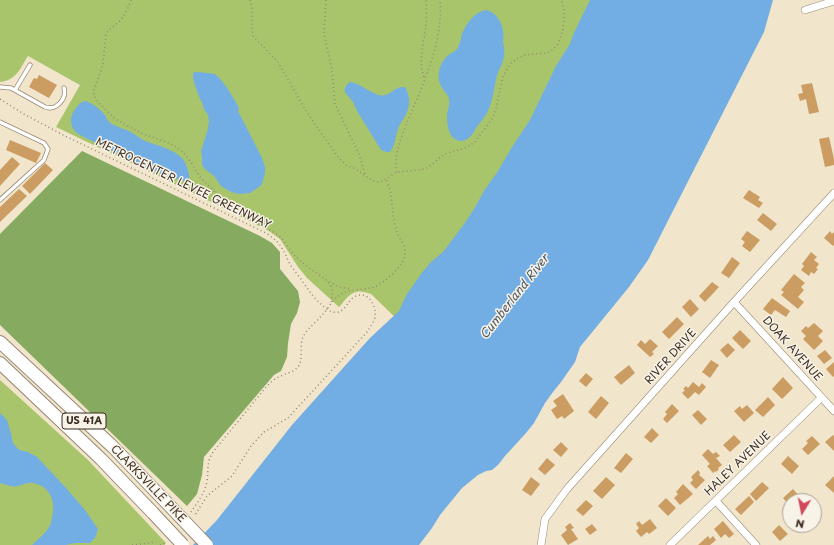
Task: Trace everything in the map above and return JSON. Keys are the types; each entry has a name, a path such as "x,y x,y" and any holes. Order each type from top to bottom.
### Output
{"main road":[{"name":"CLARKSVILLE PIKE","path":"0,342 113,448 207,545"},
{"name":"CLARKSVILLE PIKE","path":"0,363 101,459 183,545"}],"street":[{"path":"805,10 834,1"},
{"name":"RIVER DRIVE","path":"541,545 545,519 567,489 734,302 834,193"},
{"name":"DOAK AVENUE","path":"734,302 834,411"},
{"name":"HALEY AVENUE","path":"670,545 822,398"},
{"path":"716,501 756,545"}],"lane":[{"path":"15,90 30,65"},
{"path":"0,87 15,90 45,107 51,108 58,105 63,98 65,94 64,88"},
{"path":"0,122 44,143 48,149 44,160 0,200"}],"path":[{"path":"131,0 121,20 106,34 103,65 94,90 96,100 114,118 124,124 142,134 182,150 199,176 224,201 240,213 277,234 282,238 298,259 314,272 338,287 346,289 369,288 381,284 402,264 405,256 404,249 394,221 390,189 386,179"},
{"path":"250,0 252,33 255,39 277,61 306,111 338,157 346,165 356,169 376,182 382,181 397,173 427,168 444,154 467,148 475,142 493,118 503,76 510,64 525,55 547,53 558,44 563,30 564,18 564,8 561,0"},
{"path":"326,0 324,32 332,70 335,104 359,154 364,174"},
{"path":"425,78 423,73 422,58 426,23 426,0"},
{"path":"397,173 395,162 402,134 425,78 438,36 440,0"},
{"name":"METROCENTER LEVEE GREENWAY","path":"0,99 22,113 65,136 266,233 277,241 284,250 290,264 310,292 327,309"},
{"path":"328,281 332,294 330,304"},
{"path":"191,512 205,488 209,458 213,452 267,386 277,378 299,366 303,337 330,304 341,294 353,289"},
{"path":"195,515 207,496 232,476 251,446 264,432 288,418 368,331 375,318 373,302 363,296 352,298 342,311 332,312 327,309"},
{"path":"132,545 156,542"},
{"path":"160,545 166,543"}],"green space":[{"path":"0,0 606,0 402,324 371,294 365,292 360,291 352,293 339,307 307,278 280,239 269,231 56,127 80,85 28,56 14,76 6,81 0,82"},
{"path":"82,151 272,243 280,252 280,269 298,291 300,302 297,313 291,324 287,357 281,371 274,375 204,457 202,475 197,494 187,506 0,325 0,234"},
{"path":"0,380 88,460 166,543 164,545 0,545"}],"water":[{"name":"Cumberland River","path":"590,0 773,0 764,32 648,260 629,287 580,347 575,362 545,403 534,423 498,465 492,470 478,475 462,488 440,515 419,545 193,545 217,520 292,425 370,338 399,311 407,294 421,274 431,262 443,252 464,224 530,120 556,66 570,44"},
{"path":"487,10 498,18 501,24 504,58 497,75 492,99 487,113 470,137 461,141 453,138 449,131 447,114 449,99 440,83 439,71 444,59 457,49 462,34 469,22 475,15"},
{"path":"194,72 214,74 217,76 228,89 239,108 238,111 262,158 265,167 262,184 250,193 239,194 231,192 221,186 214,176 202,165 201,151 209,121 208,115 204,109 195,85 193,77"},
{"path":"350,82 378,95 389,94 401,87 406,88 409,98 408,108 406,115 399,126 390,152 381,150 353,102 345,92 346,86"},
{"path":"85,101 98,109 112,124 129,131 145,141 176,153 185,161 189,173 189,179 183,181 161,174 78,134 73,129 71,118 73,112 80,103"},
{"path":"0,413 7,420 13,443 19,450 28,452 37,457 85,510 98,529 95,538 90,543 32,545 50,525 53,512 51,496 44,488 33,483 14,487 0,483"}],"building":[{"path":"39,75 57,85 49,98 29,87 34,78 37,79"},
{"path":"812,83 819,112 809,114 806,99 800,101 798,94 803,93 801,85"},
{"path":"829,137 834,165 825,167 819,139"},
{"path":"10,140 41,153 36,163 6,150"},
{"path":"12,157 20,164 0,186 0,170"},
{"path":"45,163 53,170 30,194 22,186"},
{"path":"19,189 27,196 0,222 0,207"},
{"path":"749,190 760,197 758,200 763,203 759,208 743,198"},
{"path":"763,213 777,224 771,231 757,220"},
{"path":"747,231 760,240 750,252 742,246 745,242 741,239"},
{"path":"830,231 832,234 834,232 833,246 824,238"},
{"path":"811,252 817,257 814,260 819,264 816,268 818,269 814,274 811,272 809,276 801,270 804,266 802,264"},
{"path":"732,257 740,263 729,278 721,273"},
{"path":"794,274 805,283 801,287 804,290 798,297 804,302 798,309 781,295 784,292 781,290"},
{"path":"712,282 719,287 705,302 699,296"},
{"path":"772,298 790,311 786,317 775,310 771,315 763,309"},
{"path":"690,299 699,309 691,317 682,307"},
{"path":"677,317 684,324 669,339 662,332"},
{"path":"814,323 823,331 818,336 823,341 814,350 803,339 806,336 801,331 806,326 808,328"},
{"path":"740,330 751,341 743,349 732,338"},
{"path":"650,339 658,346 652,352 654,354 650,357 637,345 641,340 645,344"},
{"path":"728,343 735,350 727,358 720,350"},
{"path":"825,350 832,358 824,364 817,356"},
{"path":"711,360 719,365 710,378 702,372"},
{"path":"834,362 834,376 833,377 826,369"},
{"path":"629,365 635,373 621,385 614,377"},
{"path":"586,373 593,379 586,387 579,381"},
{"path":"783,377 793,388 782,399 772,389"},
{"path":"693,382 699,387 702,383 706,387 699,395 695,392 688,399 682,393 685,390 683,389 686,386 688,388"},
{"path":"563,394 574,411 564,419 562,416 557,419 551,410 557,406 553,401"},
{"path":"601,396 609,403 596,419 588,412"},
{"path":"768,397 775,405 763,417 755,410"},
{"path":"672,404 679,411 667,423 663,419 667,414 665,412"},
{"path":"747,405 754,413 744,422 734,411 740,406 742,409"},
{"path":"698,410 707,419 701,425 692,415"},
{"path":"652,428 659,435 651,443 644,437"},
{"path":"734,435 741,442 730,452 723,445"},
{"path":"833,435 834,436 834,451 825,442"},
{"path":"812,436 820,444 808,455 802,449 808,443 806,441"},
{"path":"561,442 568,449 561,457 553,450"},
{"path":"708,449 713,454 716,452 720,456 716,458 722,465 716,472 715,471 713,473 707,466 710,464 702,455"},
{"path":"626,453 633,459 621,473 614,468"},
{"path":"788,456 799,466 792,474 781,464"},
{"path":"547,458 555,465 545,475 538,469"},
{"path":"698,470 700,473 699,475 705,480 696,489 690,483 693,480 691,477"},
{"path":"834,476 834,493 825,485"},
{"path":"531,477 540,484 531,496 522,490"},
{"path":"606,477 615,485 602,499 593,491"},
{"path":"762,482 769,488 756,501 750,494"},
{"path":"683,484 693,494 680,505 674,498 678,494 676,492"},
{"path":"793,489 796,493 789,493"},
{"path":"749,496 754,502 741,515 735,509"},
{"path":"666,498 676,508 668,516 658,506"},
{"path":"586,500 593,506 583,516 576,510"},
{"path":"650,519 657,528 649,534 647,532 641,537 636,531 639,528 636,524 639,521 642,525"},
{"path":"723,521 734,534 729,538 725,534 721,538 714,529"},
{"path":"570,523 574,528 571,529 578,539 568,545 561,535 567,530 565,527"},
{"path":"592,524 597,530 590,535 585,529"},
{"path":"779,525 782,528 782,533 788,534 780,541 772,532"},
{"path":"708,536 710,539 713,536 716,540 710,545 698,545"}]}
